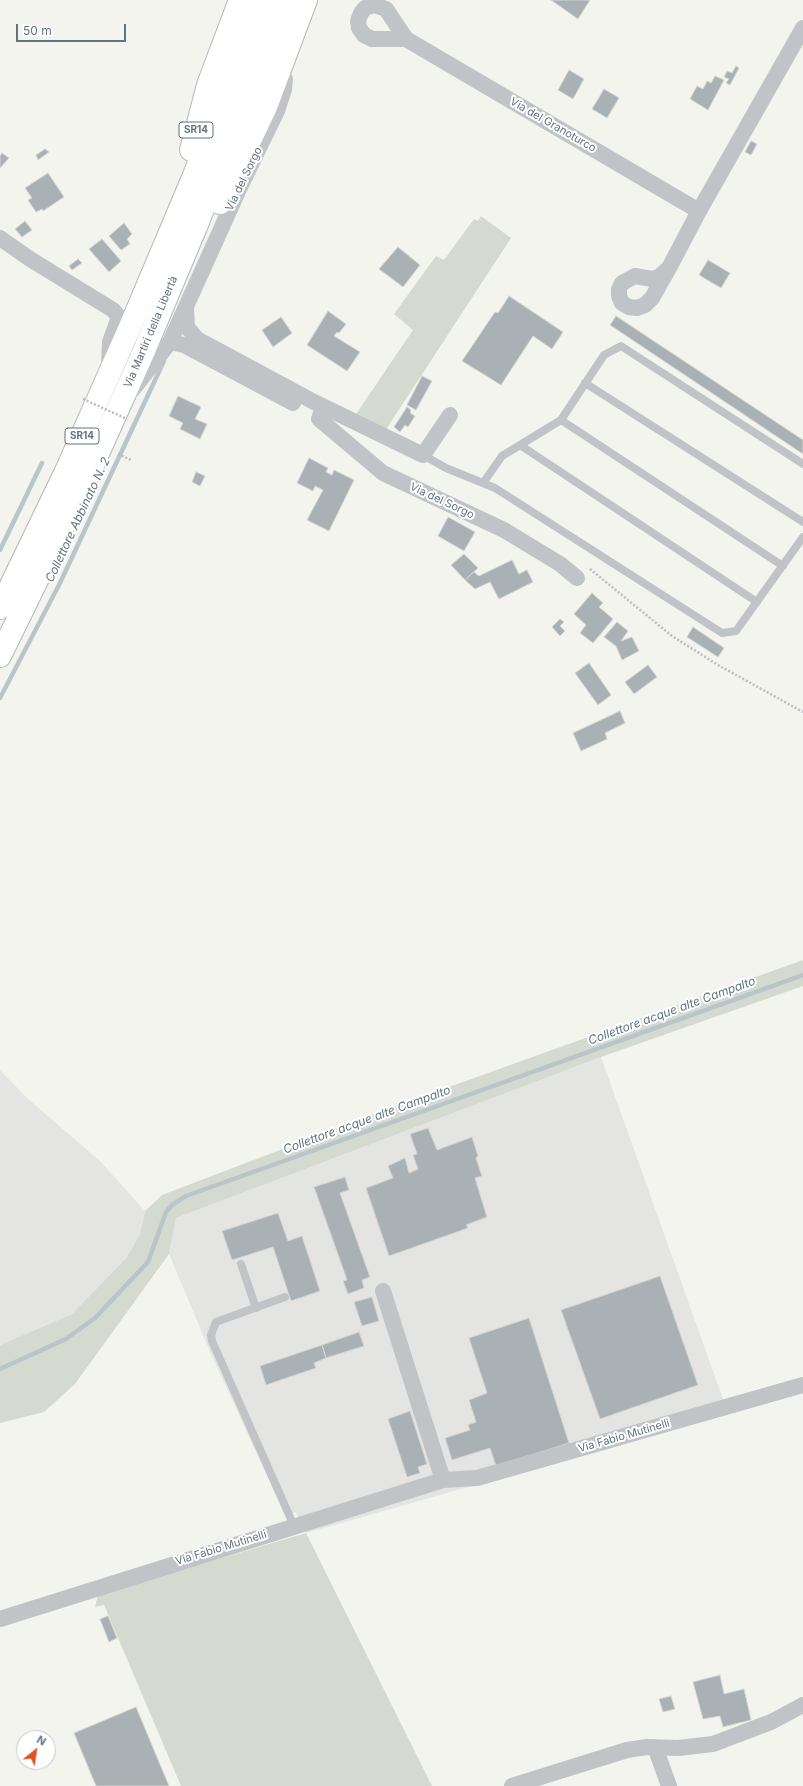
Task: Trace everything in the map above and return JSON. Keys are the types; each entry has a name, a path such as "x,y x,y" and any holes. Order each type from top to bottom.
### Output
{"main road":[{"name":"SR14","path":"158,262 178,180 192,146 208,85 240,0"},
{"name":"Via Martiri della Libertà","path":"0,608 67,469 158,262 195,173 261,0"},
{"name":"Via Martiri della Libertà","path":"0,656 86,478 122,414 159,340 201,214 284,0"},
{"name":"SR14","path":"159,340 221,202 260,120 306,0"}],"street":[{"path":"669,268 699,211 803,28"},
{"name":"Via del Granoturco","path":"406,39 699,211"},
{"name":"Via del Sorgo","path":"288,46 284,89 277,111 240,187 186,308 159,340 184,345 300,407 323,410"},
{"path":"0,238 30,259 108,305 113,310 118,317 110,342 108,378"},
{"name":"Via del Sorgo","path":"186,308 187,327 197,340 323,410 424,455"},
{"name":"Via del Sorgo","path":"323,410 319,419 383,473 504,530 560,564 577,578"},
{"path":"424,455 450,415"},
{"path":"382,1291 443,1480"},
{"name":"Via Fabio Mutinelli","path":"0,1619 443,1480 477,1478 803,1385"},
{"path":"512,1786 531,1783 618,1752 655,1747 678,1748 713,1744 771,1722 803,1705"},
{"path":"655,1747 669,1786"}],"lane":[{"path":"483,483 502,456 561,420 604,354 621,346 803,464"},
{"path":"585,383 803,522"},
{"path":"561,420 783,566"},
{"path":"520,445 757,602"},
{"path":"424,455 446,468 495,488 722,633 736,631 803,538"},
{"path":"241,1264 256,1308"},
{"path":"285,1297 216,1322 212,1329 212,1341 294,1526"}],"path":[{"path":"83,399 122,414"},
{"path":"125,457 131,460"}],"shaded area":[{"path":"481,216 511,238 385,431 354,417 413,330 394,314 436,256 444,260 474,219 478,221"},
{"path":"803,960 803,986 601,1057 176,1218 169,1254 75,1384 44,1412 0,1423 0,1345 72,1314 127,1257 140,1234 145,1211 162,1195 382,1111"},
{"path":"601,1057 724,1402 726,1414 306,1533 296,1512 285,1515 211,1354 169,1254 176,1218"},
{"path":"0,1070 27,1098 100,1161 145,1211 140,1234 127,1257 72,1314 0,1345"},
{"path":"306,1533 432,1786 181,1786 104,1605 95,1607 98,1595"}],"building":[{"path":"551,0 590,0 578,19"},
{"path":"736,66 739,68 730,85 726,83 729,79 724,77 727,71 732,73"},
{"path":"569,70 584,79 573,99 558,90"},
{"path":"715,76 724,80 708,110 690,99 697,86 703,89 707,81 711,83"},
{"path":"604,89 619,98 607,118 592,109"},
{"path":"751,141 757,144 751,155 745,152"},
{"path":"45,149 49,152 38,160 36,155"},
{"path":"2,153 9,158 0,168 0,156"},
{"path":"48,173 64,197 43,211 42,209 36,212 28,200 32,198 25,188"},
{"path":"25,221 32,230 22,237 15,229"},
{"path":"124,223 132,234 127,239 130,244 121,250 109,236"},
{"path":"102,239 121,261 109,272 89,249"},
{"path":"398,247 420,265 403,287 379,269"},
{"path":"78,259 82,263 72,270 69,266"},
{"path":"708,260 730,273 721,288 699,275"},
{"path":"509,296 563,332 552,349 533,336 501,385 462,361 495,312 498,313"},
{"path":"328,311 346,324 339,333 337,332 334,336 360,352 347,371 307,345"},
{"path":"616,316 803,440 803,454 610,325"},
{"path":"281,317 292,333 273,347 262,330"},
{"path":"422,376 432,381 416,410 407,405"},
{"path":"178,396 201,407 195,419 207,424 200,439 180,429 183,423 169,416"},
{"path":"407,407 411,410 410,413 415,416 408,427 405,425 400,432 394,427"},
{"path":"309,458 328,468 326,472 332,475 334,470 354,480 329,531 307,520 323,490 315,486 313,491 297,483"},
{"path":"196,472 205,476 200,486 192,482"},
{"path":"448,517 475,532 464,551 438,536"},
{"path":"464,554 478,568 465,580 451,565"},
{"path":"512,560 519,574 527,570 533,582 499,599 490,582 475,589 465,580 474,572 479,576"},
{"path":"592,593 603,603 599,607 613,619 593,643 580,633 586,625 574,614"},
{"path":"560,619 564,622 560,626 565,631 560,636 552,627"},
{"path":"617,622 628,631 621,641 632,637 639,651 622,660 616,646 604,637"},
{"path":"693,627 724,648 718,657 687,637"},
{"path":"589,663 611,695 598,705 575,673"},
{"path":"648,665 657,677 634,694 625,682"},
{"path":"620,711 625,723 605,733 607,739 581,751 573,733"},
{"path":"428,1128 437,1150 472,1137 478,1156 476,1158 482,1176 475,1178 487,1217 466,1225 468,1228 389,1256 366,1188 393,1178 388,1166 405,1158 409,1173 418,1169 413,1155 417,1154 410,1134"},
{"path":"345,1177 349,1190 340,1193 370,1277 362,1280 364,1288 348,1294 343,1281 347,1280 314,1187"},
{"path":"278,1213 288,1241 302,1236 320,1291 291,1301 273,1247 232,1260 222,1231"},
{"path":"660,1276 698,1385 600,1419 561,1310"},
{"path":"372,1297 379,1321 362,1326 354,1302"},
{"path":"529,1318 569,1443 496,1466 490,1448 452,1460 445,1438 470,1430 468,1425 476,1422 469,1400 487,1393 469,1338"},
{"path":"359,1332 364,1346 326,1358 322,1345"},
{"path":"322,1345 326,1358 314,1363 316,1368 266,1385 260,1366"},
{"path":"410,1411 427,1464 418,1467 420,1473 407,1477 388,1419"},
{"path":"108,1616 117,1638 109,1642 100,1619"},
{"path":"720,1675 724,1694 744,1689 751,1720 723,1727 720,1716 703,1719 693,1682"},
{"path":"671,1696 675,1709 663,1712 659,1699"},
{"path":"136,1707 169,1786 96,1786 74,1733"}],"waterway":[{"name":"Collettore Abbinato N. 2","path":"0,698 60,583 164,361"},
{"path":"0,550 42,463"},
{"name":"Collettore acque alte Campalto","path":"0,1369 66,1339 95,1318 148,1262 166,1212 172,1205 186,1196 803,975"}]}
